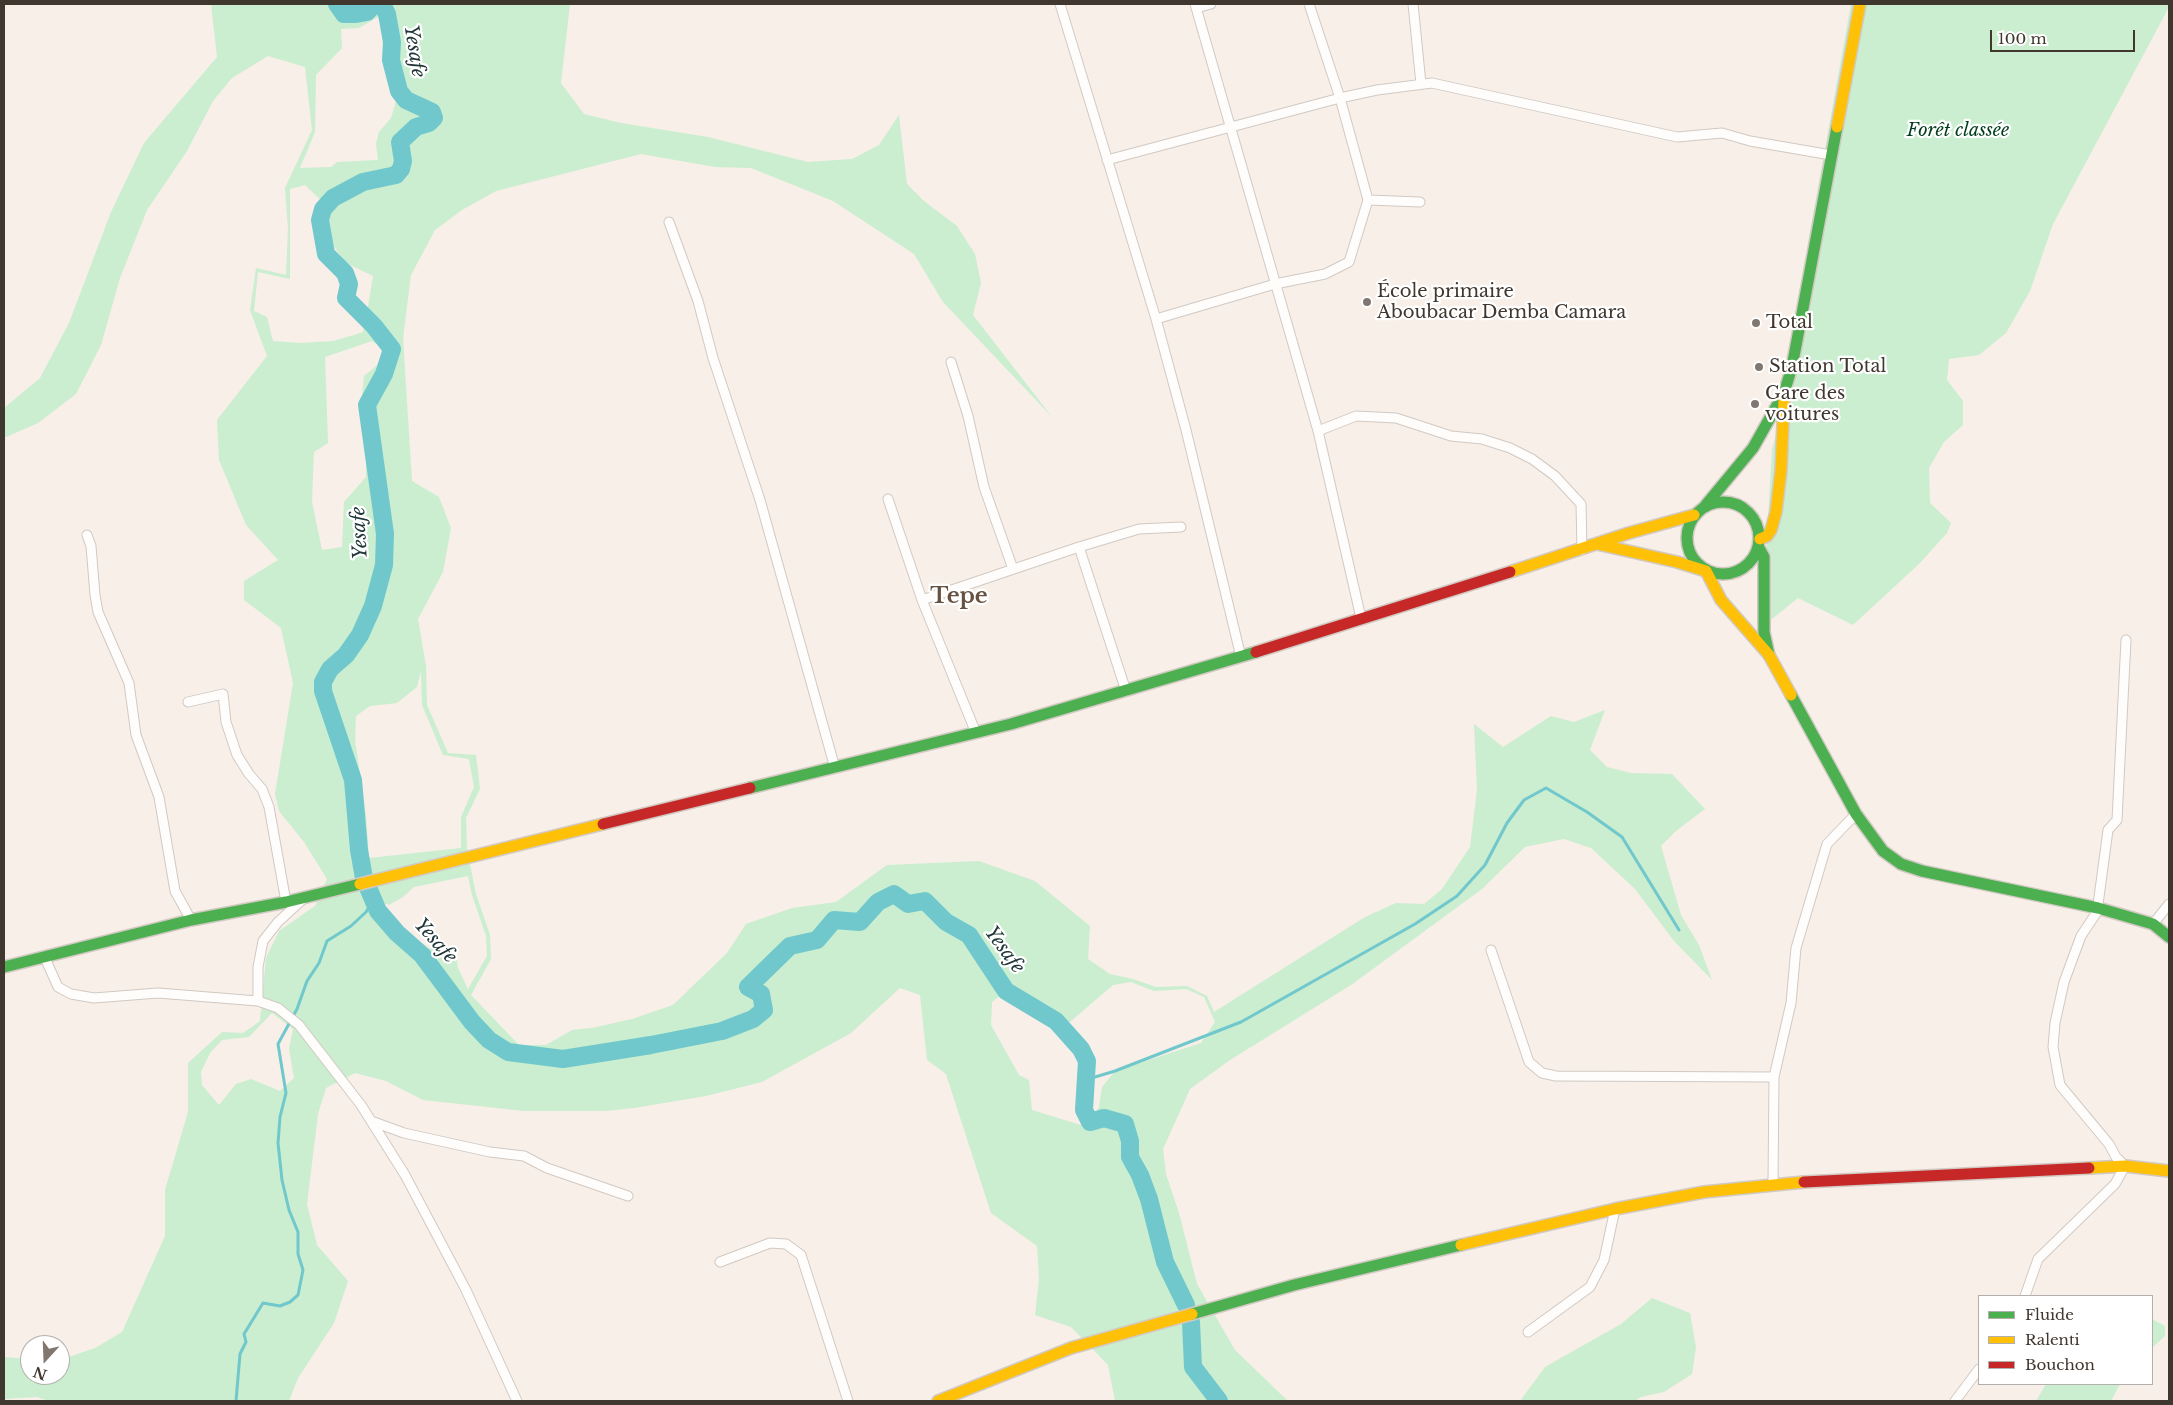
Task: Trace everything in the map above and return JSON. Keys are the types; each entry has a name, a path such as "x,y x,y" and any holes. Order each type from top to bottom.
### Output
{"main road":[{"path":"1860,4 1792,367 1784,393 1753,448 1705,506 1694,516 1689,525 1687,546 1691,556 1706,571 1721,600 1769,655 1856,814 1883,850 1901,864 1922,871 2098,908 2153,924 2169,937"},
{"path":"1597,544 1677,562 1706,571 1722,574 1738,572 1754,558 1759,544 1771,530 1776,512 1781,470 1784,393"},
{"path":"1705,506 1715,502 1737,504 1754,518 1765,565 1764,632 1769,655"},
{"path":"4,967 191,920 286,902 391,877 976,733 1241,657 1582,550 1629,533 1694,516"},
{"path":"938,1401 1071,1348 1294,1285 1615,1209 1704,1192 1773,1183 2125,1166 2169,1171"}],"street":[{"path":"1060,4 1156,319 1186,430 1241,657"},
{"path":"1210,4 1195,6 1318,431 1361,618"},
{"path":"1156,319 1275,284 1325,274 1348,262 1368,200 1340,98 1309,4"},
{"path":"1412,4 1421,84"},
{"path":"1107,160 1340,98 1432,83 1678,137 1722,133 1750,141 1831,155"},
{"path":"1368,200 1420,202"},
{"path":"669,222 698,301 713,358 760,500 835,768"},
{"path":"951,362 968,416 984,487 1013,569"},
{"path":"1318,431 1356,416 1396,418 1451,436 1482,439 1510,448 1555,476 1582,504 1582,550"},
{"path":"888,500 922,600 976,733"},
{"path":"922,600 1079,547 1139,529 1181,527"},
{"path":"87,535 91,546 94,596 98,612 129,683 136,735 159,797 176,891 191,920"},
{"path":"1079,547 1126,690"},
{"path":"2025,1295 2038,1259 2115,1184 2125,1166 2060,1085 2053,1047 2055,1023 2064,982 2081,936 2098,908 2108,830 2118,820 2126,640"},
{"path":"188,702 223,694 226,722 237,755 249,774 262,788 269,807 286,902"},
{"path":"1773,1183 1774,1077 1791,1003 1796,948 1827,844 1856,814"},
{"path":"258,1001 258,967 263,941 278,922 306,896"},
{"path":"2153,924 2169,904"},
{"path":"1491,950 1529,1062 1542,1073 1556,1076 1774,1077"},
{"path":"45,958 58,987 71,994 94,998 158,993 258,1001 278,1008 299,1025 371,1121 405,1175 466,1290 517,1401"},
{"path":"371,1121 404,1133 490,1152 524,1156 547,1168 628,1196"},
{"path":"1528,1332 1590,1287 1604,1260 1615,1209"},
{"path":"720,1262 770,1243 786,1244 801,1254 848,1401"},
{"path":"1955,1401 1978,1370"}],"green space":[{"path":"211,4 570,4 561,83 584,114 621,123 708,137 808,162 852,159 879,145 899,115 907,184 924,201 957,226 975,254 981,283 973,315 1052,417 943,302 914,254 833,201 751,168 715,167 641,154 496,191 462,210 435,230 411,275 403,338 412,481 439,497 451,528 443,572 418,619 426,666 427,705 448,753 476,755 480,789 466,818 467,849 476,894 490,935 491,959 471,995 519,1045 546,1045 572,1030 592,1028 632,1019 673,1005 727,953 746,924 792,908 836,902 887,865 979,861 1035,881 1090,926 1088,959 1110,974 1156,987 1187,986 1207,996 1214,1012 1365,917 1396,903 1424,904 1442,889 1470,847 1477,790 1474,724 1503,747 1551,716 1574,722 1605,710 1590,750 1607,767 1631,773 1672,774 1705,809 1676,831 1661,846 1681,915 1699,945 1712,980 1674,941 1635,889 1591,848 1564,839 1525,847 1482,889 1351,985 1230,1060 1190,1089 1163,1149 1166,1174 1179,1213 1197,1284 1235,1350 1288,1401 1115,1401 1108,1365 1071,1327 1035,1315 1039,1279 1037,1246 991,1213 946,1074 927,1060 920,995 900,988 851,1033 762,1082 706,1096 634,1108 606,1111 524,1111 423,1100 386,1081 355,1073 326,1088 318,1114 307,1204 317,1245 348,1281 334,1323 298,1378 289,1401 49,1401 37,1397 4,1399 4,1357 20,1358 20,1385 70,1385 70,1357 95,1348 122,1332 165,1236 165,1190 188,1112 188,1063 222,1032 243,1033 260,1021 266,958 279,931 315,906 327,879 304,842 279,811 275,794 293,683 281,628 244,600 244,581 278,560 246,525 219,460 217,420 267,356 250,310 256,268 286,275 288,229 285,188 312,130 305,67 268,56 232,78 213,101 187,151 147,210 120,278 101,345 76,394 38,423 4,438 4,408 40,378 69,323 111,212 144,143 217,57","holes":["378,17 382,22 385,70 396,101 391,118 379,132 376,144 378,160 337,162 331,167 300,168 315,132 316,75 342,48 341,29 359,28","305,185 331,210 328,225 332,244 346,263 373,276 363,332 333,341 301,343 273,341 267,317 254,311 258,272 290,279 290,189","372,341 383,349 382,361 364,376 362,428 366,456 366,477 344,502 342,547 322,550 312,502 314,452 328,443 325,357","421,671 422,705 443,755 469,759 474,787 461,817 461,848 369,858 366,815 355,740 356,716 370,706 397,703 417,687","468,876 472,895 486,936 487,956 468,989 458,968 456,954 442,949 426,948 421,955 397,933 379,911 374,900 389,905 403,897 414,887","1131,982 1154,991 1186,989 1204,997 1215,1022 1201,1043 1115,1071 1102,1087 1099,1107 1090,1122 1081,1125 1032,1110 1029,1080 1019,1075 991,1025 992,1002 1006,991 1056,1021 1070,1022 1113,985","272,1013 293,1029 289,1049 294,1078 280,1091 251,1079 236,1084 219,1105 202,1085 201,1072 210,1053 222,1040 249,1037"]},
{"name":"Forêt classée","path":"1851,4 2169,4 2169,7 2053,224 2030,291 2006,333 1979,355 1949,359 1947,380 1963,401 1963,425 1944,442 1929,468 1930,503 1951,523 1947,533 1919,564 1853,625 1798,598 1762,627 1772,449 1785,403 1783,382"},
{"path":"1652,1298 1690,1313 1696,1347 1692,1374 1664,1392 1641,1397 1635,1401 1520,1401 1545,1367 1621,1324"},
{"path":"2153,1320 2165,1326 2165,1336 2153,1347"},
{"path":"2045,1385 2119,1385 2111,1401 2036,1401"}],"waterway":[{"name":"Yesafe","path":"337,4 344,14 367,12 374,4 382,4 387,14 392,42 391,60 399,91 406,100 432,112 434,118 429,123 416,127 400,142 403,161 401,169 396,175 363,182 333,198 323,209 320,220 326,254 345,273 349,284 346,298 374,326 392,349 384,374 367,405 385,534 384,565 373,606 360,635 346,655 330,669 323,682 323,691 353,780 359,850 364,878 378,911 397,933 422,955 472,1022 489,1040 508,1052 563,1059 722,1031 753,1019 764,1010 761,994 748,987 790,946 817,940 834,920 860,922 878,902 894,894 908,904 925,901 946,922 969,935 1006,991 1056,1021 1081,1049 1087,1061 1084,1110 1090,1122 1104,1118 1125,1124 1130,1141 1130,1157 1140,1175 1149,1199 1165,1262 1186,1305"},
{"path":"1085,1080 1115,1071 1241,1022 1415,924 1457,896 1485,865 1507,823 1524,800 1546,788 1587,812 1622,837 1679,930"},
{"path":"236,1401 240,1354 246,1342 244,1334 263,1303 280,1306 290,1302 298,1295 303,1270 298,1254 298,1232 289,1210 282,1180 278,1143 280,1117 286,1093 278,1044 297,1009 307,981 319,963 327,941 351,926 366,912 373,900"},
{"name":"Yesafe","path":"1191,1322 1193,1367 1219,1401"}],"traffic: fast":[{"path":"1705,506 1753,448 1784,393 1792,367 1837,127"},
{"path":"1730,502 1749,512 1757,524 1759,538 1757,552 1749,564 1737,572 1716,574 1697,564 1689,552 1687,531 1697,512 1709,504 1730,502"},
{"path":"1759,548 1764,557 1764,632 1769,655"},
{"path":"750,788 1011,724 1256,652"},
{"path":"1791,695 1856,814 1883,851 1901,864 1922,871 2098,908 2153,924 2169,937"},
{"path":"4,967 191,920 286,902 360,884"},
{"path":"1192,1314 1294,1285 1461,1245"}],"traffic: slow":[{"path":"1837,127 1860,4"},
{"path":"1760,539 1767,536 1771,530 1776,512 1781,470 1784,399"},
{"path":"1510,572 1629,533 1694,515"},
{"path":"1597,544 1677,562 1706,571 1721,600 1769,655 1791,695"},
{"path":"360,884 603,824"},
{"path":"2089,1168 2125,1166 2169,1171"},
{"path":"1461,1245 1615,1209 1704,1192 1804,1182"},
{"path":"938,1401 1071,1348 1192,1314"}],"traffic: jam":[{"path":"1256,652 1510,572"},
{"path":"603,824 750,788"},
{"path":"1804,1182 2089,1168"}],"place":[{"name":"École primaire Aboubacar Demba Camara","path":"1367,302"},
{"name":"Total","path":"1756,323"},
{"name":"Station Total","path":"1759,367"},
{"name":"Gare des voitures","path":"1755,404"}],"district":[{"name":"Tepe","path":"959,597"}]}
